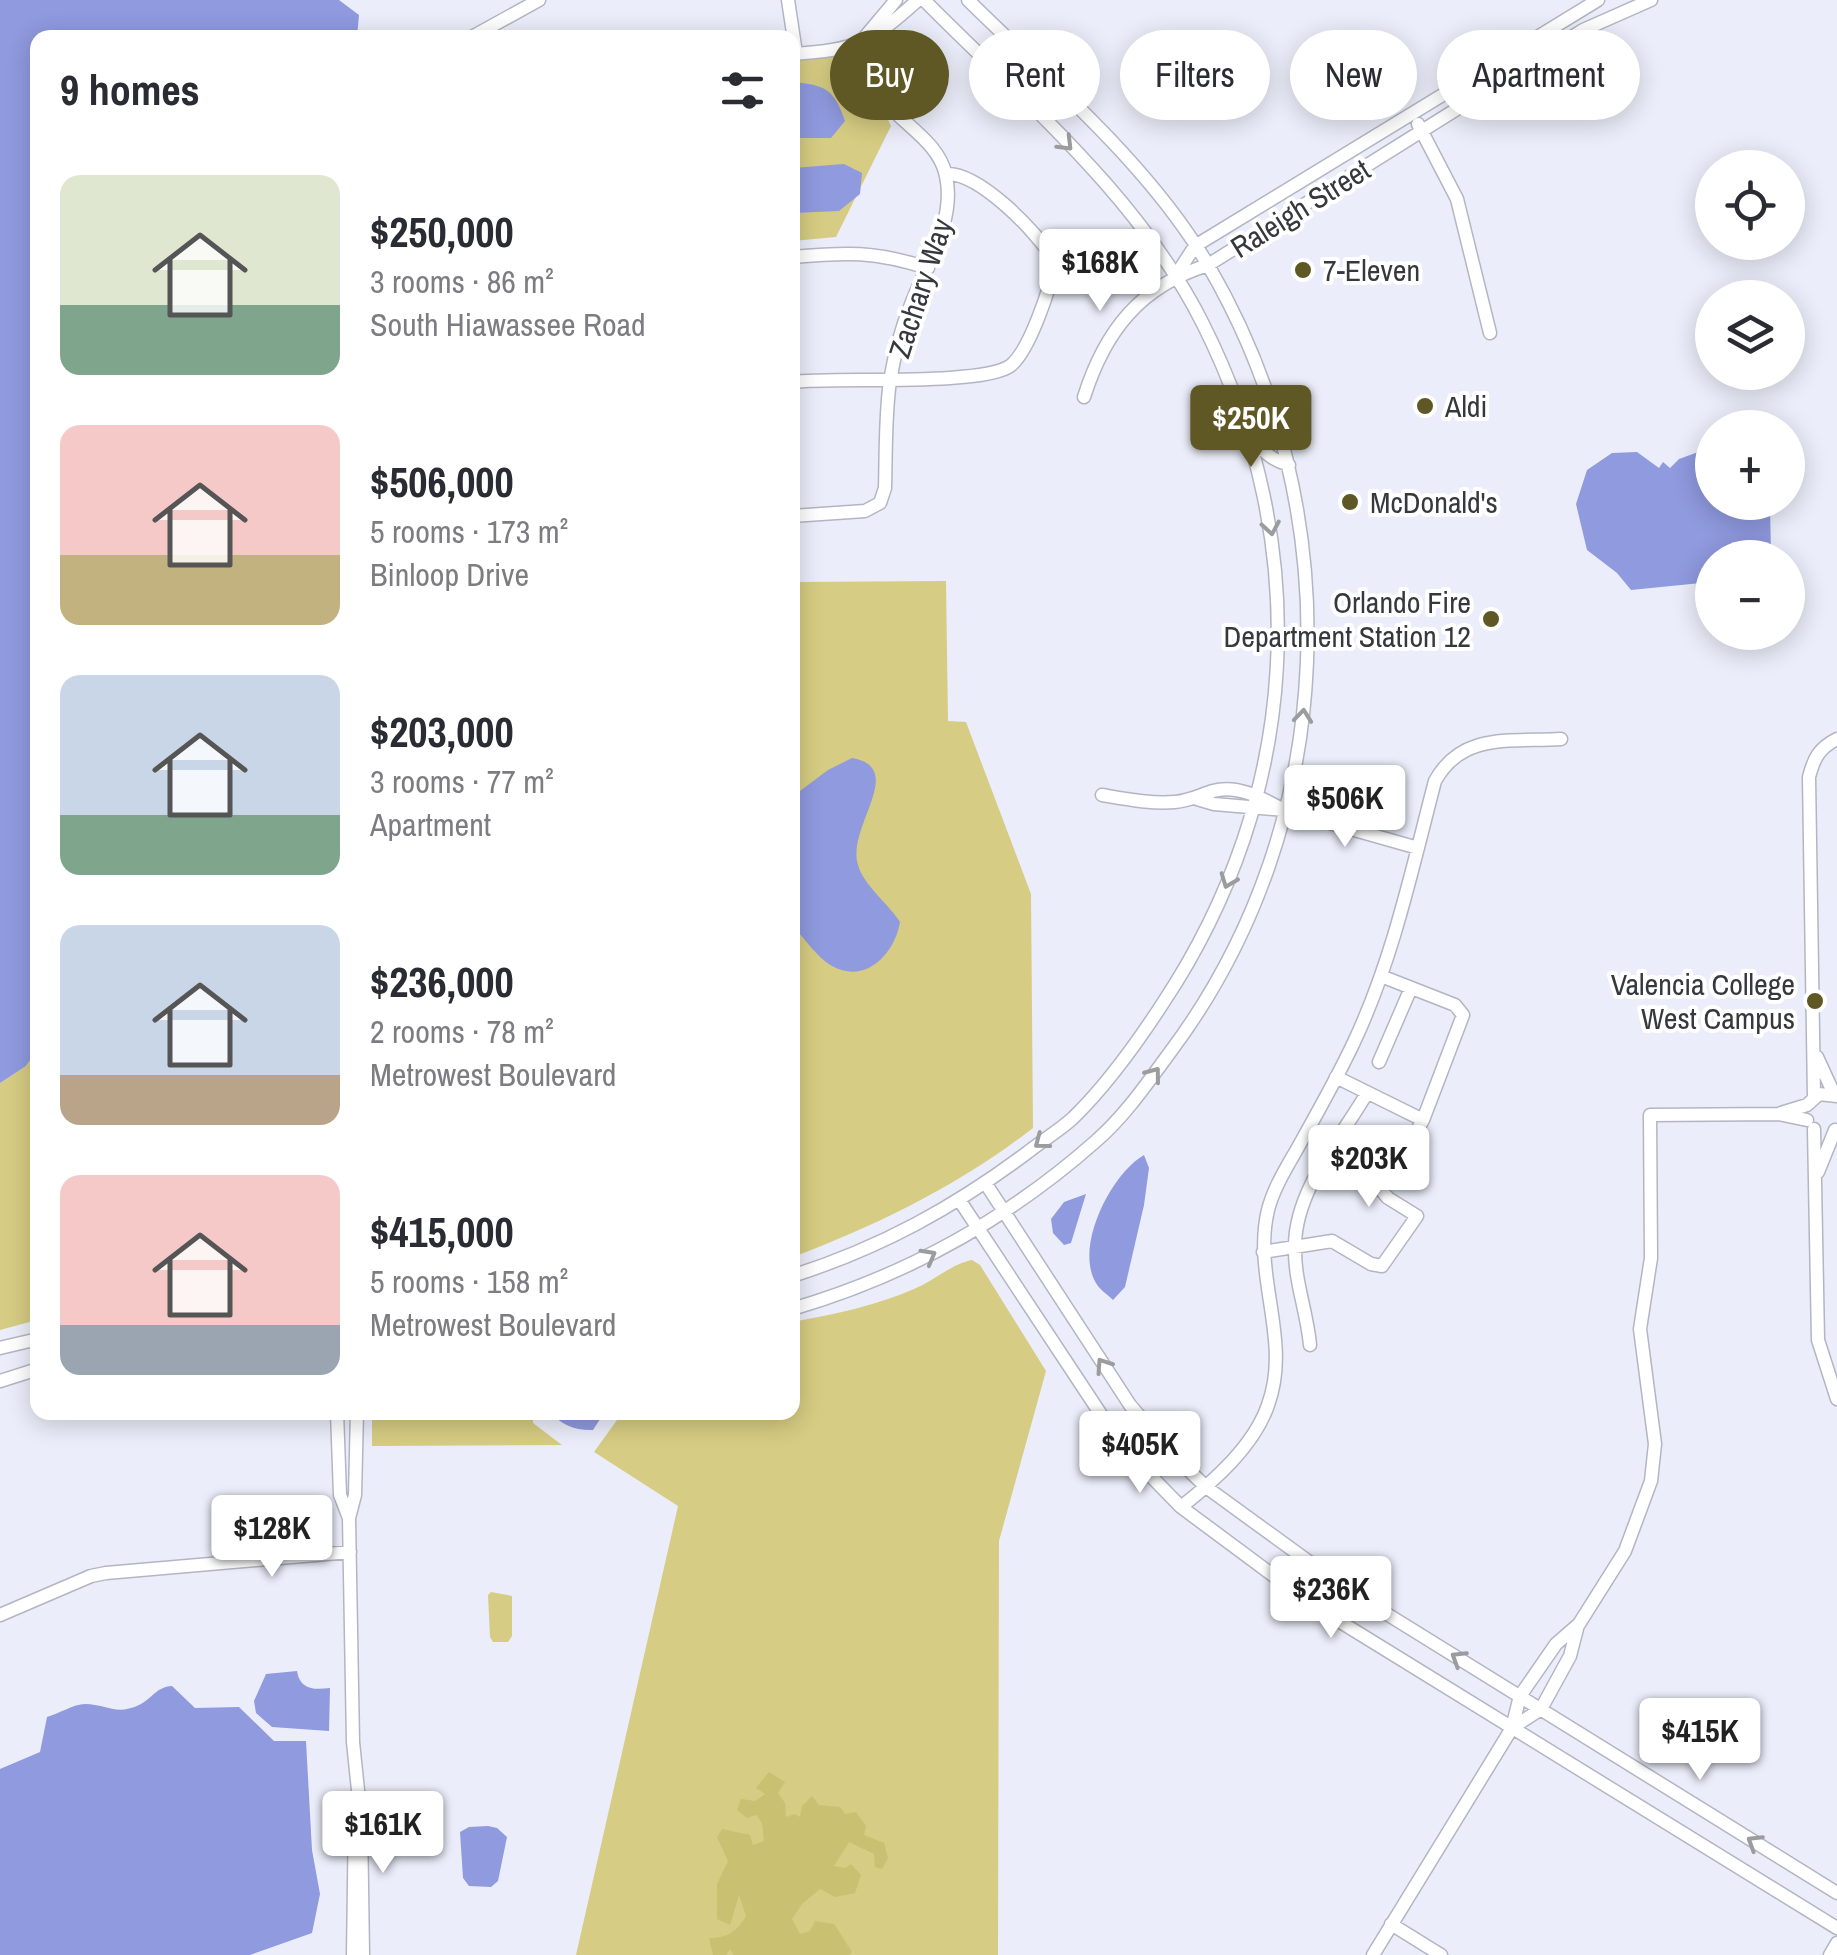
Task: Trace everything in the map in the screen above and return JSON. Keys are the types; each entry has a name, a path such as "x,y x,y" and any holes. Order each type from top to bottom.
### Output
{"street":[{"path":"485,30 540,0"},
{"path":"788,0 791,30"},
{"path":"871,30 896,0"},
{"path":"800,1273 899,1235 986,1184 1072,1118 1144,1031 1210,924 1255,802 1275,708 1280,653 1278,599 1264,490 1225,371 1176,275 1113,191 921,0 884,30"},
{"path":"800,1307 907,1268 976,1230 1098,1140 1142,1090 1225,970 1250,918 1296,767 1303,720 1308,632 1304,551 1289,464 1257,366 1208,265 1169,209 1105,136 968,0"},
{"name":"Raleigh Street","path":"1417,113 1598,0"},
{"name":"Raleigh Street","path":"1176,275 1208,265 1583,30 1650,0"},
{"path":"800,54 830,51"},
{"name":"Zachary Way","path":"800,515 865,511 880,503 884,488 890,380 909,308 943,227 947,200 946,174 926,140 905,120"},
{"name":"Raleigh Street","path":"1176,275 1195,246 1405,120"},
{"path":"1415,120 1457,198 1490,333"},
{"path":"800,382 996,372 1020,357 1054,278 1054,260 1049,250 980,183 960,173 946,174"},
{"path":"800,256 876,253 928,268"},
{"path":"1084,397 1121,320 1142,298 1176,275"},
{"path":"1246,428 1263,452 1289,464"},
{"path":"1837,739 1822,746 1809,777 1814,1258 1818,1340 1837,1399"},
{"path":"1180,1507 1206,1487 1257,1430 1269,1404 1277,1338 1263,1252 1268,1208 1336,1078 1381,976 1435,782 1444,764 1460,751 1480,744 1562,740"},
{"path":"1102,794 1163,803 1196,799 1216,790 1418,848"},
{"path":"1263,1252 1332,1241 1371,1264 1382,1266 1417,1216 1382,1191 1423,1120 1463,1015 1455,1005 1381,976"},
{"path":"1379,1062 1411,988"},
{"path":"1779,1114 1835,1095 1812,1046"},
{"path":"1336,1078 1423,1120"},
{"path":"1310,1345 1299,1296 1295,1246 1301,1210 1367,1093"},
{"path":"1373,1955 1512,1728 1520,1696 1556,1644 1578,1624 1625,1551 1651,1481 1656,1444 1640,1330 1651,1258 1650,1115 1779,1114 1836,1130 1816,1180"},
{"path":"986,1184 1130,1405 1206,1487 1345,1588 1837,1893"},
{"path":"960,1201 1102,1416 1180,1507 1313,1605 1837,1928"},
{"path":"0,1348 30,1341"},
{"path":"0,1381 30,1372"},
{"path":"337,1420 340,1495 349,1518"},
{"path":"357,1420 356,1495 349,1518 353,1742 362,1818 363,1955"},
{"path":"338,1436 356,1437"},
{"path":"0,1616 106,1573 350,1552"},
{"path":"1512,1728 1542,1709 1570,1656 1578,1624"},
{"path":"353,1955 353,1820 358,1804"},
{"path":"1391,1924 1441,1955"},
{"path":"1830,1955 1837,1943"}],"shaded area":[{"path":"800,50 830,52 830,120 888,120 891,126 836,237 800,240"},
{"path":"946,581 948,721 966,722 1031,894 1033,1128 977,1168 918,1202 800,1254 800,582"},
{"path":"30,1060 30,1322 0,1330 0,1083"},
{"path":"972,1260 980,1265 1046,1371 999,1541 998,1955 576,1955 678,1506 594,1452 617,1420 800,1420 800,1320 886,1300"},
{"path":"372,1420 533,1420 562,1445 372,1446"},
{"path":"491,1592 512,1596 512,1636 508,1642 493,1642 490,1637"},
{"path":"769,1772 785,1782 778,1793 785,1803 786,1817 800,1817 802,1806 812,1796 819,1805 840,1807 845,1814 856,1812 866,1826 864,1835 884,1843 888,1858 882,1869 875,1867 874,1854 849,1842 834,1866 845,1868 851,1864 861,1875 855,1893 835,1897 820,1889 792,1919 800,1934 810,1931 815,1921 834,1924 852,1952 849,1955 734,1955 730,1949 726,1955 713,1955 709,1938 731,1933 746,1916 739,1895 730,1925 717,1919 717,1884 728,1861 717,1837 722,1829 750,1835 753,1845 764,1841 762,1823 756,1815 747,1818 737,1810 741,1799 755,1801 765,1794 756,1788"}],"water":[{"path":"0,0 339,0 359,15 358,30 30,30 30,1060 0,1083"},
{"path":"800,83 821,87 830,93 830,120 845,121 831,138 800,138"},
{"path":"844,164 862,173 860,194 839,211 800,213 800,167"},
{"path":"1637,452 1659,468 1663,462 1670,468 1679,459 1695,453 1695,520 1770,520 1771,540 1695,540 1695,584 1631,590 1617,573 1587,550 1576,504 1587,470 1612,453"},
{"path":"852,758 868,764 875,774 857,850 858,865 865,880 900,922 885,955 856,972 832,966 800,935 800,791"},
{"path":"1144,1155 1149,1168 1144,1205 1125,1287 1113,1300 1097,1285 1090,1268 1093,1232 1119,1178"},
{"path":"1086,1194 1071,1243 1064,1245 1053,1233 1051,1219 1064,1202"},
{"path":"559,1420 599,1420 593,1430"},
{"path":"297,1671 305,1685 330,1688 329,1731 272,1727 256,1713 254,1701 266,1674"},
{"path":"172,1686 195,1708 239,1707 274,1741 306,1741 312,1850 320,1894 312,1933 250,1955 0,1955 0,1769 40,1752 47,1717 81,1704 117,1710 131,1708"},
{"path":"488,1826 507,1837 498,1881 491,1887 469,1886 463,1878 460,1832 469,1827"}],"place":[{"name":"7-Eleven","path":"1303,270"},
{"name":"Aldi","path":"1425,406"},
{"name":"McDonald's","path":"1350,502"},
{"name":"Orlando Fire Department Station 12","path":"1491,619"},
{"name":"Valencia College West Campus","path":"1815,1001"}]}
